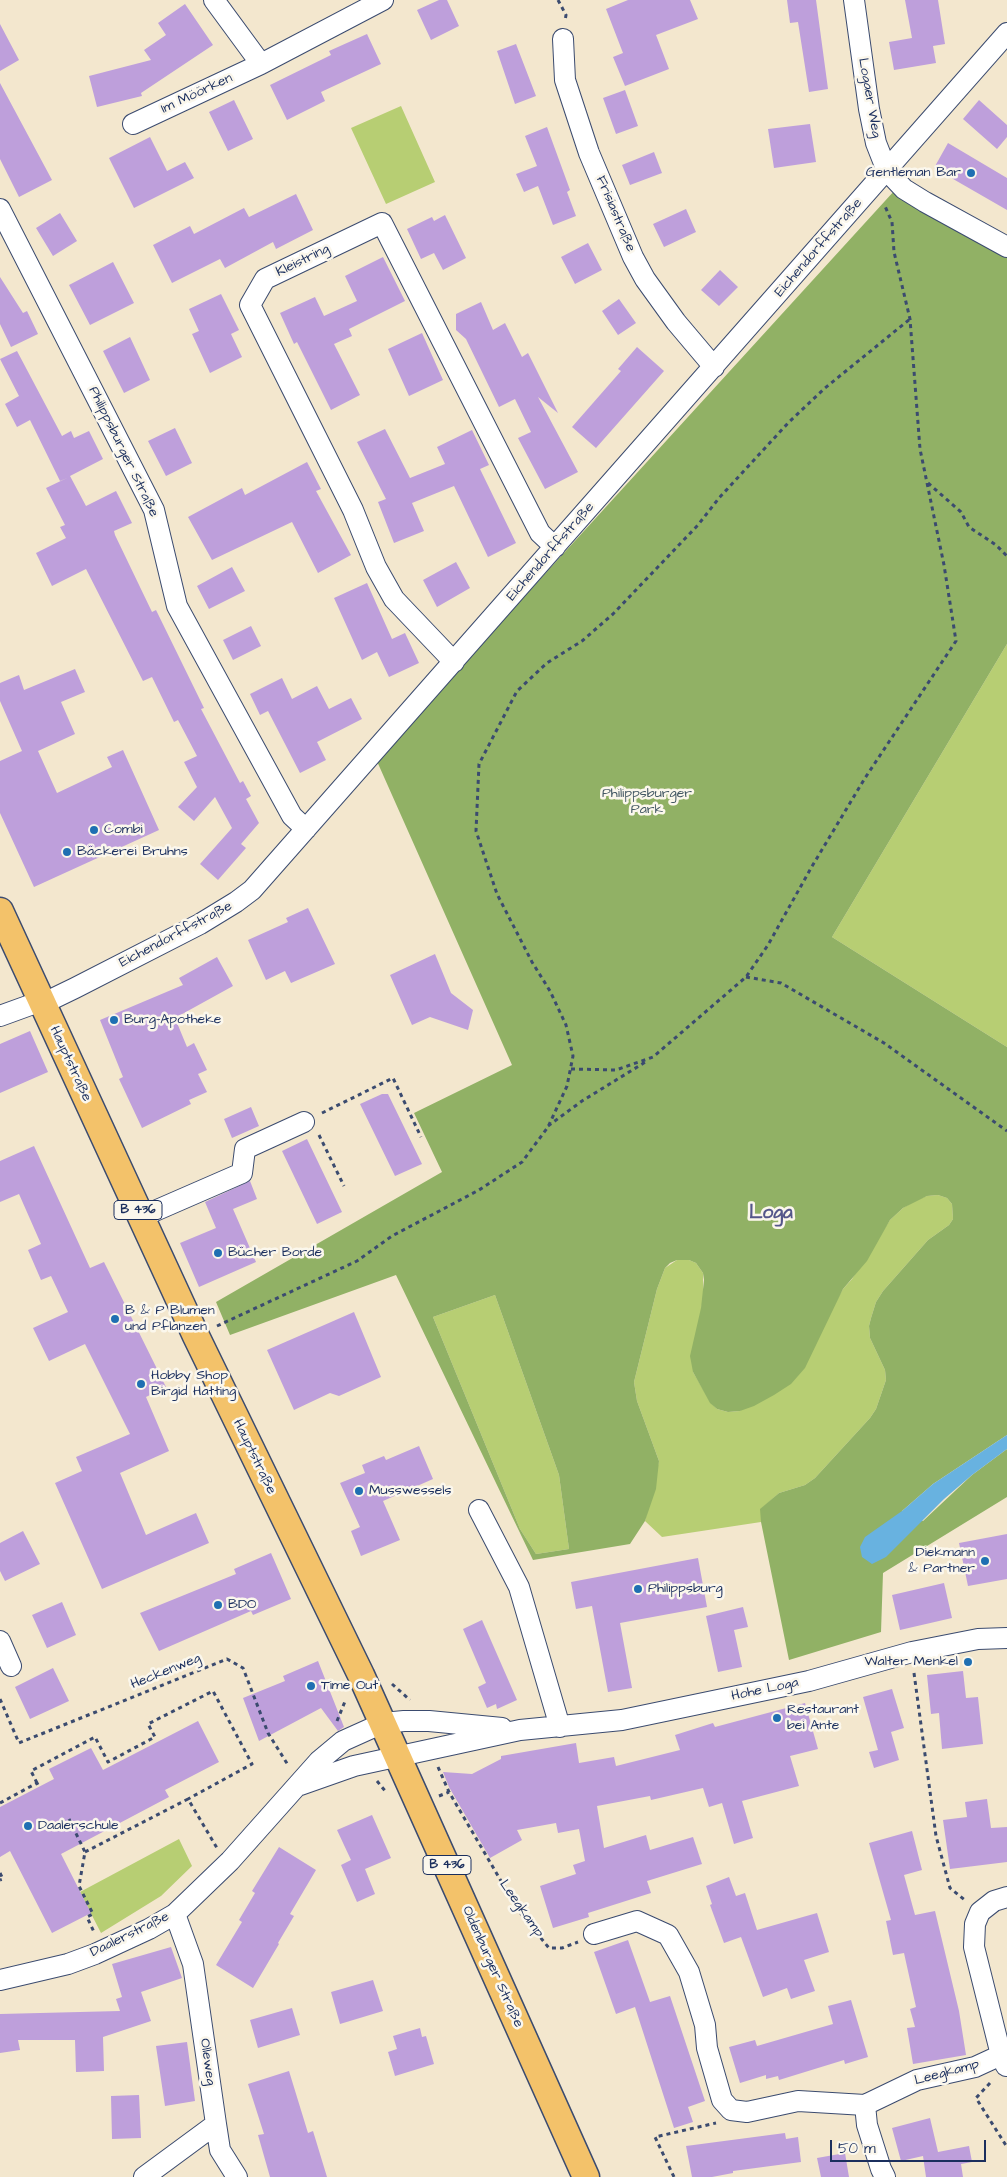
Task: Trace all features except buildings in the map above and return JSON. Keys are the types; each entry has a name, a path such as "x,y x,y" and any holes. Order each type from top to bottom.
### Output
{"main road":[{"name":"Hauptstraße","path":"0,911 270,1491 383,1724"},
{"name":"B 436","path":"383,1724 398,1757"},
{"name":"Oldenburger Straße","path":"398,1757 586,2177"}],"street":[{"path":"214,0 261,64"},
{"name":"Im Möörken","path":"133,124 261,64 383,0"},
{"name":"Logaer Weg","path":"854,0 869,110 881,178 1007,247"},
{"name":"Eichendorffstraße","path":"0,1016 33,1004 42,1004 200,924 252,890 1007,33"},
{"name":"Frisiastraße","path":"563,39 565,80 589,153 633,257 645,279 676,322 714,367"},
{"name":"Philippsburger Straße","path":"0,209 154,510 177,606 292,816 306,829"},
{"name":"Kleistring","path":"454,662 394,599 376,567 353,510 250,305 265,279 382,223 540,533 555,547"},
{"path":"141,1217 242,1173 245,1149 307,1120"},
{"path":"479,1510 519,1588 560,1727"},
{"name":"Hohe Loga","path":"398,1757 520,1730 622,1720 790,1685 912,1652 978,1639 1007,1638"},
{"path":"0,1641 11,1666"},
{"name":"Hohe Loga","path":"383,1724 404,1721 429,1721 520,1730"},
{"name":"Daalerstraße","path":"0,1980 68,1964 102,1951 149,1929 175,1914 230,1861 300,1785 319,1761 343,1741 383,1724"},
{"name":"Daalerstraße","path":"300,1785 339,1770 398,1757"},
{"path":"1004,2061 974,1946 974,1924 980,1912 994,1901 1007,1897"},
{"name":"Olleweg","path":"175,1914 193,1964 220,2150 237,2177"},
{"path":"594,1934 637,1921 668,1935 689,1972 705,2025 707,2048 722,2100 731,2110"},
{"name":"Leegkamp","path":"731,2110 747,2112 798,2101 865,2105 917,2080 1004,2061"},
{"path":"865,2105 867,2125 885,2177"},
{"path":"144,2177 216,2124"}],"path":[{"path":"548,1127 582,1101 653,1057 746,978 768,945 865,778 956,641 944,565 920,449 910,319 894,252 892,222 881,178"},
{"path":"216,1326 357,1261 392,1236 479,1190 522,1162 548,1127 567,1086 573,1056 566,1025 550,990 532,962 497,894 476,831 479,764 517,691 547,663 582,641 613,614 698,525 719,498 789,422 832,382 910,319"},
{"path":"927,482 961,512 969,528 996,545 1007,556"},
{"path":"746,978 781,983 884,1043 1007,1131"},
{"path":"570,1069 616,1070 653,1057"},
{"path":"344,1186 307,1120 393,1078 421,1137"},
{"path":"912,1652 936,1836 950,1888 980,1912"},
{"name":"Heckenweg","path":"0,1699 19,1743 227,1659 243,1668 268,1732 300,1785"},
{"path":"389,1680 406,1698 426,1708 429,1721"},
{"path":"0,1803 38,1785 31,1771 95,1737 108,1762 155,1737 148,1724 213,1691 252,1764 85,1852"},
{"name":"Leegkamp","path":"432,1749 449,1792 478,1844 518,1910 549,1948 562,1948 594,1934"},
{"path":"188,1799 213,1845 230,1861"},
{"path":"69,1819 85,1852 79,1886 93,1914 87,1917 102,1951"},
{"path":"0,1873 3,1879 0,1880"},
{"path":"1004,2061 1002,2072 976,2098 1007,2148"},
{"path":"674,2177 655,2137 721,2122 731,2110"}],"green space":[{"path":"401,106 435,182 386,204 351,128"},
{"name":"Philippsburger Park","path":"895,190 1007,252 1007,644 832,937 1007,1047 1007,1435 933,1484 902,1511 923,1521 972,1475 1007,1449 1007,1497 883,1573 881,1632 789,1660 760,1509 779,1493 805,1485 815,1478 876,1409 886,1380 885,1370 870,1338 869,1326 876,1302 883,1291 928,1240 949,1225 953,1219 952,1204 947,1198 938,1195 927,1196 903,1208 890,1220 867,1261 843,1289 805,1368 791,1384 754,1406 740,1411 728,1412 717,1409 710,1403 693,1372 690,1356 701,1308 703,1273 696,1263 689,1260 677,1260 665,1268 657,1289 634,1382 637,1401 659,1461 656,1489 645,1521 630,1544 533,1560 396,1275 230,1335 216,1302 442,1172 414,1113 512,1065 376,759","holes":["495,1295 559,1475 569,1549 536,1554 520,1529 433,1317"]},
{"path":"1007,644 1007,1047 832,937"},
{"path":"938,1195 947,1198 952,1204 953,1219 949,1225 928,1240 883,1291 876,1302 871,1318 869,1326 870,1338 885,1370 886,1380 876,1409 870,1418 815,1478 805,1485 779,1493 761,1509 761,1522 662,1537 645,1521 659,1461 637,1401 634,1382 657,1289 665,1268 677,1260 689,1260 696,1263 703,1273 703,1297 693,1372 711,1403 717,1409 728,1412 740,1411 834,1305 890,1220 903,1208 916,1200"},
{"path":"495,1295 559,1475 569,1549 536,1554 520,1529 433,1317"},
{"path":"179,1839 192,1866 161,1896 101,1933 80,1892"}],"water":[{"path":"1007,1435 1007,1449 944,1499 886,1557 872,1564 862,1557 860,1547 865,1537 902,1511 933,1484"}],"place":[{"name":"Gentleman Bar","path":"971,173"},
{"name":"Combi","path":"94,830"},
{"name":"Bäckerei Bruhns","path":"67,852"},
{"name":"Burg-Apotheke","path":"114,1020"},
{"name":"Bücher Borde","path":"218,1253"},
{"name":"B & P Blumen und Pflanzen","path":"115,1319"},
{"name":"Hobby Shop Birgid Hatting","path":"141,1384"},
{"name":"Musswessels","path":"359,1491"},
{"name":"Diekmann & Partner","path":"985,1561"},
{"name":"Philippsburg","path":"638,1589"},
{"name":"BDO","path":"218,1605"},
{"name":"Walter Menkel","path":"968,1662"},
{"name":"Time Out","path":"311,1686"},
{"name":"Restaurant bei Ante","path":"777,1718"},
{"name":"Daalerschule","path":"28,1826"}],"district":[{"name":"Loga","path":"771,1214"}]}
